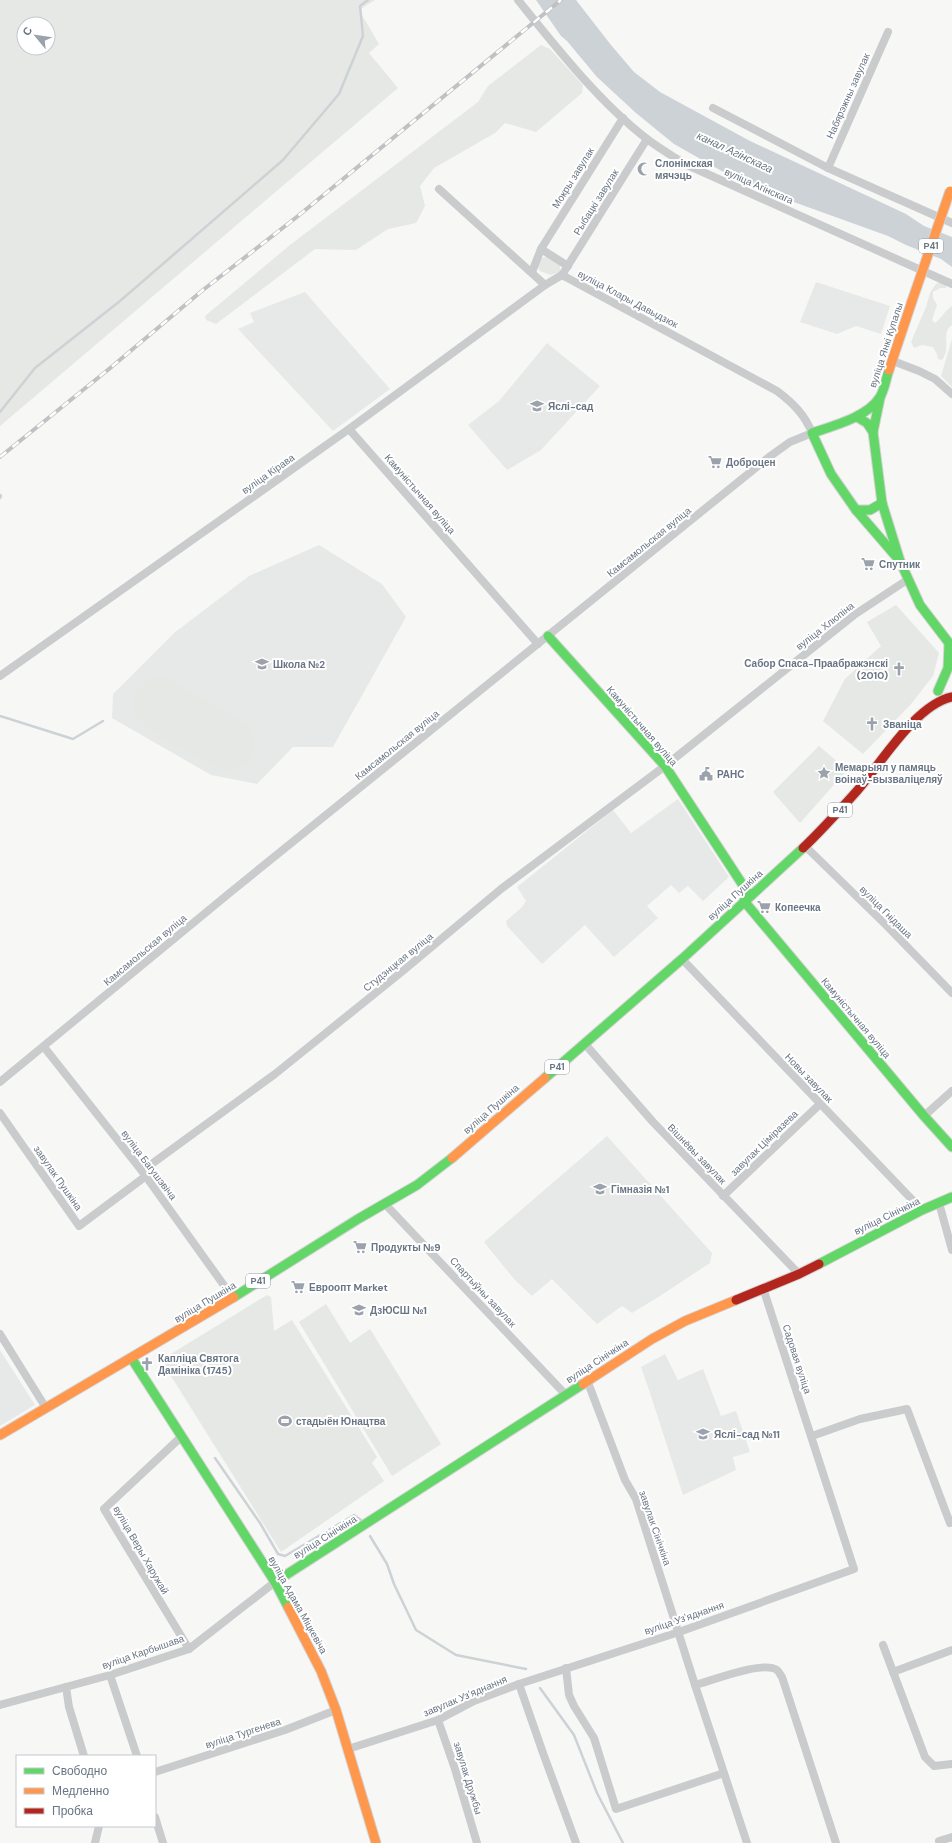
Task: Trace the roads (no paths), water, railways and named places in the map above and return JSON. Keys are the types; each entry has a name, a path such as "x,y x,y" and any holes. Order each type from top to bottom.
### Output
{"main road":[{"name":"вуліца Янкі Купалы","path":"857,417 869,409 880,397 951,189"},
{"name":"Р41","path":"880,397 874,432 882,503 907,580 920,605 951,645 948,674 938,691"},
{"name":"Р41","path":"857,417 812,434 831,474 856,510 900,561"},
{"path":"857,417 867,423 874,432"},
{"path":"856,510 870,510 876,508 882,503"},
{"name":"Камуністычная вуліца","path":"548,636 665,766 747,899 924,1116 952,1148"},
{"name":"вуліца Пушкіна","path":"0,1435 132,1359 436,1172 682,959 805,846 856,792 906,729 926,709 938,691 952,681"},
{"name":"Р41","path":"948,698 952,692"},
{"name":"вуліца Пушкіна","path":"926,709 948,698"},
{"name":"вуліца Сінічкіна","path":"275,1582 652,1339 685,1321 799,1274 922,1210 952,1197"},
{"name":"вуліца Адама Міцкевіча","path":"132,1359 275,1582 322,1671 336,1710 376,1843"}],"street":[{"name":"вуліца Агінскага","path":"518,0 576,70 622,118 647,139 685,164 952,284"},
{"name":"Набярэжны завулак","path":"828,168 888,32"},
{"path":"713,108 828,168 952,222"},
{"name":"Мокры завулак","path":"532,272 540,249 622,118"},
{"name":"Рыбацкі завулак","path":"562,276 647,139"},
{"path":"439,189 545,285"},
{"path":"540,249 568,266"},
{"name":"вуліца Клары Давыдзюк","path":"545,285 562,276 777,391 797,407 807,420 812,434"},
{"name":"вуліца Кірава","path":"0,676 349,429 545,285"},
{"path":"893,361 935,379 952,394"},
{"name":"Камуністычная вуліца","path":"349,429 538,644"},
{"name":"Камсамольская вуліца","path":"0,1082 238,886 769,457 790,442 812,434"},
{"name":"вуліца Хлюпіна","path":"665,766 854,615 907,580"},
{"name":"Студэнцкая вуліца","path":"144,1173 275,1074 404,970 501,889 665,766"},
{"name":"вуліца Гнідаша","path":"805,846 887,926 952,994"},
{"name":"Новы завулак","path":"682,959 922,1210"},
{"name":"Вішнёвы завулак","path":"585,1044 653,1122 799,1274"},
{"name":"вуліца Багушэвіча","path":"44,1047 144,1173 233,1298"},
{"path":"924,1116 952,1091"},
{"name":"завулак Ціміразева","path":"723,1196 820,1104"},
{"name":"завулак Пушкіна","path":"0,1112 79,1226 144,1173"},
{"path":"939,1203 952,1250"},
{"name":"Спартыўны завулак","path":"385,1204 565,1394"},
{"name":"Садовая вуліца","path":"763,1288 854,1569"},
{"path":"0,1334 46,1408"},
{"name":"завулак Сінічкіна","path":"587,1380 625,1480 636,1499 695,1685 748,1843"},
{"path":"812,1436 860,1419 907,1408 951,1524"},
{"name":"вуліца Веры Харужай","path":"181,1437 104,1509 189,1649"},
{"name":"вуліца Узʼяднання","path":"520,1684 679,1632 854,1569"},
{"name":"вуліца Карбышава","path":"0,1705 110,1675 189,1649 275,1582"},
{"path":"883,1645 925,1758 934,1766 952,1764"},
{"path":"893,1672 952,1650"},
{"path":"695,1685 758,1667 770,1667 777,1670 782,1678 836,1843"},
{"path":"566,1668 569,1695 574,1706 594,1738 616,1809 724,1773"},
{"path":"110,1675 136,1755"},
{"name":"завулак Узʼяднання","path":"348,1749 438,1720 474,1701 520,1684 545,1759 576,1843"},
{"path":"66,1687 69,1707 84,1755"},
{"name":"вуліца Тургенева","path":"156,1772 285,1730 336,1710"},
{"name":"завулак Дружбы","path":"438,1720 455,1769 477,1843"},
{"path":"156,1820 163,1843"},
{"path":"95,1843 99,1827"},
{"path":"939,1841 952,1837"}],"water":[{"name":"канал Агінскага","path":"536,0 576,0 634,72 660,92 750,141 906,214 924,226 952,237 952,267 941,259 888,236 791,201 727,174 674,144 636,113 597,77 567,41 561,36"}],"waterway":[{"path":"0,412 35,368 120,301 283,160 339,94 363,36 360,6 368,0"},
{"path":"0,716 73,739 103,721"},
{"path":"215,1458 260,1523 278,1554 285,1556 354,1515 361,1520"},
{"path":"370,1536 387,1564 394,1584 416,1630 456,1655 526,1669"},
{"path":"540,1688 574,1735 597,1793 623,1843"}],"railway":[{"path":"0,457 109,369 203,290 298,216 561,0"}],"place":[{"name":"Слонімская мячэць","path":"644,169"},
{"name":"Яслі-сад","path":"537,406"},
{"name":"Доброцен","path":"715,462"},
{"name":"Спутник","path":"868,564"},
{"name":"Школа №2","path":"262,664"},
{"name":"Сабор Спаса-Праабражэнскі (2010)","path":"899,669"},
{"name":"Званіца","path":"872,724"},
{"name":"Мемарыял у памяць воінаў-вызваліцеляў","path":"824,773"},
{"name":"РАНС","path":"706,774"},
{"name":"Копеечка","path":"764,907"},
{"name":"Гімназія №1","path":"600,1189"},
{"name":"Продукты №9","path":"360,1247"},
{"name":"Евроопт Market","path":"298,1287"},
{"name":"ДзЮСШ №1","path":"359,1310"},
{"name":"Капліца Святога Дамініка (1745)","path":"147,1364"},
{"name":"стадыён Юнацтва","path":"285,1421"},
{"name":"Яслі-сад №11","path":"703,1434"}]}
